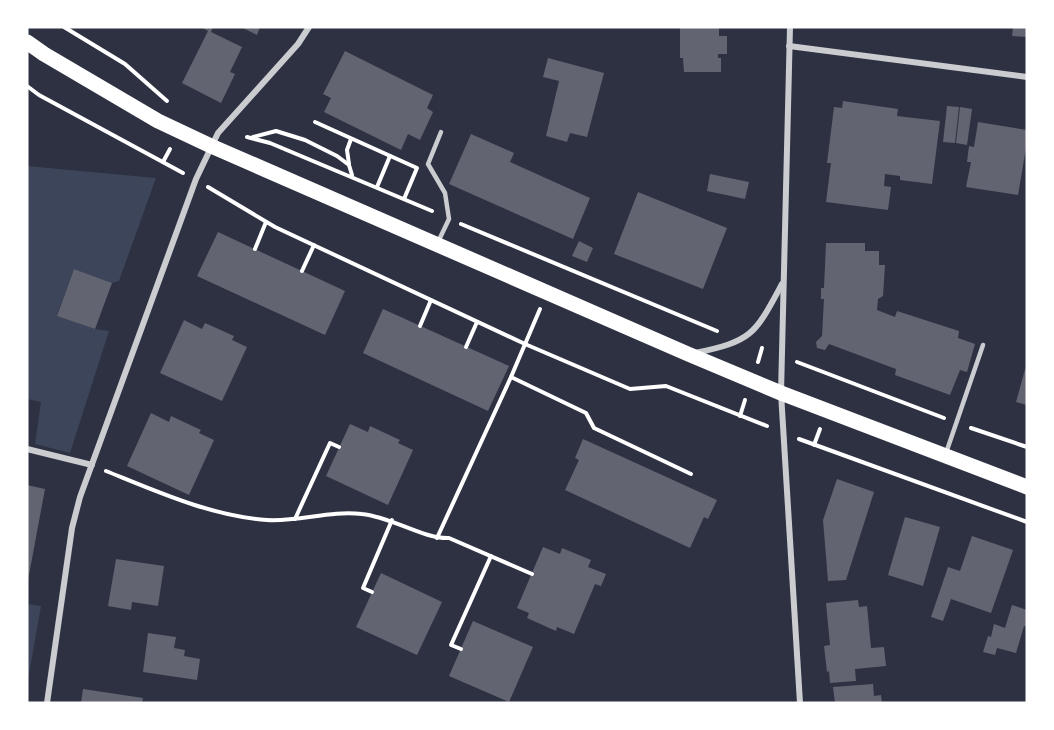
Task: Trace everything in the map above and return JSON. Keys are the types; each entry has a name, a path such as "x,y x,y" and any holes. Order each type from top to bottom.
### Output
{"main road":[{"path":"27,42 149,116 211,146 781,393 1027,487"}],"street":[{"path":"47,703 72,528 80,496 196,179 222,126 298,44 309,27"},
{"path":"790,27 781,393 800,703"},
{"path":"789,46 1027,78"},
{"path":"688,354 719,348 742,340 757,327 784,281"},
{"path":"27,448 92,465"}],"lane":[{"path":"437,245 449,219 445,193 428,164 441,132"},
{"path":"945,456 983,345"}],"path":[{"path":"64,27 125,64 146,82"},
{"path":"27,86 196,179 266,222 477,322 630,389 666,386 783,433"},
{"path":"315,122 417,168 404,199"},
{"path":"349,165 320,146 276,131 250,138 270,142 559,266 782,356 956,423 1027,447"},
{"path":"351,139 347,150 352,176"},
{"path":"377,187 390,156"},
{"path":"255,249 266,222"},
{"path":"303,271 314,245"},
{"path":"437,538 559,266"},
{"path":"420,326 431,300"},
{"path":"466,347 477,322"},
{"path":"511,377 586,413 594,428 691,474"},
{"path":"294,520 330,443 339,447"},
{"path":"814,445 1027,522"},
{"path":"92,465 170,497 240,517 294,520 345,513 393,520 437,538 450,538 532,574"},
{"path":"372,592 363,588 393,520"},
{"path":"461,650 451,645 491,556"}],"shaded area":[{"path":"27,166 156,178 119,281 112,283 74,269 57,315 95,329 109,331 70,453 35,444 41,402 27,399"},
{"path":"27,604 41,606 27,686"}],"building":[{"path":"201,27 213,27 211,32 242,47 230,72 235,74 221,103 182,83 208,31"},
{"path":"241,27 260,27 257,35"},
{"path":"680,27 719,27 719,36 727,36 727,54 718,54 718,58 721,58 721,72 684,72 683,58 680,58"},
{"path":"1013,27 1027,27 1027,37 1012,36"},
{"path":"345,51 433,95 427,108 433,112 420,140 408,134 401,150 324,112 331,98 323,94"},
{"path":"548,58 604,73 587,137 570,133 567,142 546,136 559,81 543,77"},
{"path":"843,101 898,109 897,116 940,121 932,184 900,180 900,176 885,174 884,186 891,187 888,210 826,202 831,163 827,163 834,107 842,108"},
{"path":"947,106 959,107 955,143 943,142"},
{"path":"960,107 972,109 967,145 956,143"},
{"path":"978,122 1027,130 1018,195 966,187 971,162 967,162 969,146 974,147"},
{"path":"471,134 514,153 510,162 590,198 573,239 449,184"},
{"path":"710,174 749,182 745,199 707,191"},
{"path":"638,192 727,228 703,289 614,254"},
{"path":"218,232 345,291 325,335 197,276"},
{"path":"579,241 593,248 587,262 572,256"},
{"path":"826,243 865,243 865,251 879,251 879,265 885,265 883,296 878,299 877,310 895,317 897,311 959,331 958,338 975,344 967,372 960,370 950,395 895,375 896,369 829,344 825,350 817,348 816,342 822,336 824,299 821,299 821,288 824,288"},
{"path":"74,269 112,283 95,329 57,316"},
{"path":"383,309 509,366 488,411 363,353"},
{"path":"184,320 202,329 205,323 234,336 232,340 247,347 222,401 160,373"},
{"path":"1027,366 1027,405 1016,402"},
{"path":"151,413 169,422 171,416 201,430 199,433 214,440 189,495 127,466"},
{"path":"350,424 368,432 370,426 400,440 398,443 413,450 388,505 326,476"},
{"path":"583,439 717,500 708,519 704,517 690,548 565,490 579,460 575,458"},
{"path":"837,479 874,492 846,580 828,581 823,520"},
{"path":"27,485 45,489 28,580 27,580"},
{"path":"905,517 940,527 923,586 888,575"},
{"path":"972,536 1013,550 991,613 951,599 943,621 931,617 948,567 960,571"},
{"path":"543,547 560,554 562,548 591,560 588,567 606,574 601,586 595,584 574,634 557,627 556,631 527,618 529,613 517,608"},
{"path":"116,559 164,566 158,606 132,602 131,610 108,606"},
{"path":"381,573 442,602 417,655 356,627"},
{"path":"858,600 859,607 867,606 871,648 884,647 886,666 855,669 856,681 830,683 824,646 830,645 826,603"},
{"path":"1012,605 1027,610 1027,627 1024,626 1016,653 997,648 995,655 983,652 988,636 991,637 994,624 1005,628"},
{"path":"473,621 533,647 509,702 449,676"},
{"path":"148,633 176,637 174,648 185,650 184,656 200,659 197,680 143,672"},
{"path":"873,684 874,696 881,695 882,703 835,703 833,687"},
{"path":"83,689 143,698 142,703 81,703"}]}
